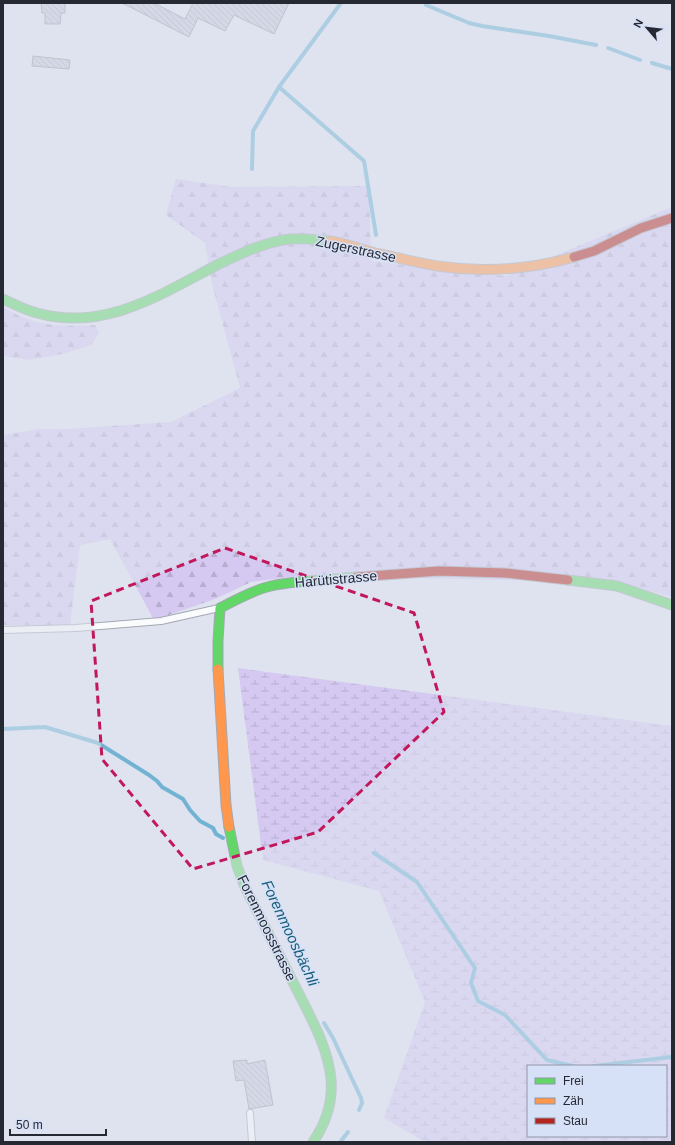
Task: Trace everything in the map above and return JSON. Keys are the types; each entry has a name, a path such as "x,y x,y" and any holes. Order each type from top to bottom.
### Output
{"street":[{"name":"Zugerstrasse","path":"3,299 27,310 54,317 72,319 96,318 137,306 214,266 259,246 290,239 324,240 401,259 464,269 503,270 523,268 572,258 594,251 641,228 672,218"},
{"name":"Harütistrasse","path":"220,608 255,591 270,586 305,581 439,571 505,573 617,586 672,605"},
{"name":"Forenmoosstrasse","path":"220,608 218,666 226,805 230,836 237,866 245,887 310,1016 319,1036 330,1070 331,1084 329,1112 320,1133 313,1142"}],"lane":[{"name":"Harütistrasse","path":"3,630 76,628 161,621 220,608"},
{"path":"250,1113 252,1142"}],"highlighted area":[{"path":"225,548 414,613 444,712 318,832 193,869 102,759 91,601"}],"green space":[{"path":"176,179 231,187 369,186 371,261 506,276 672,207 672,597 618,582 297,576 251,582 215,599 154,620 110,539 80,545 70,625 3,625 3,435 39,429 67,429 171,422 240,388 212,284 205,243 166,215"},
{"path":"3,307 36,322 70,326 95,325 99,333 91,345 63,354 29,360 3,356"},
{"path":"238,668 672,726 672,1142 425,1142 384,1118 425,1002 379,891 263,860"}],"building":[{"path":"41,3 65,3 65,13 61,13 60,24 45,24 45,13 42,13"},
{"path":"122,3 154,3 185,19 193,3 289,3 274,34 234,15 225,31 198,18 189,37"},
{"path":"33,56 70,60 69,69 32,66"},
{"path":"247,1060 247,1064 265,1060 273,1105 249,1109 244,1080 236,1081 233,1061"}],"waterway":[{"path":"252,169 253,131 279,87 341,3"},
{"path":"426,5 469,23 596,45"},
{"path":"608,48 640,60"},
{"path":"652,63 672,69"},
{"path":"279,87 364,161 376,235"},
{"name":"Forenmoosbächli","path":"3,729 45,727 98,743 149,775 162,787 183,799 200,821 213,828 216,834 223,838"},
{"path":"374,853 417,882 475,968 471,983 478,1001 505,1015 547,1060 569,1065"},
{"name":"Forenmoosbächli","path":"324,1023 333,1038 361,1098 362,1103 359,1110"},
{"path":"603,1065 672,1057"},
{"name":"Forenmoosbächli","path":"341,1141 348,1132"}],"traffic: fast":[{"path":"3,299 33,312 62,318 86,318 109,314 154,298 219,264 263,245 290,239 330,241"},
{"path":"218,669 220,608 251,593 271,586 303,581 357,577"},
{"path":"568,580 617,586 672,605"},
{"path":"229,827 237,866 245,887 312,1021 326,1055 331,1079 330,1104 322,1127 313,1142"}],"traffic: slow":[{"path":"330,241 343,243 374,253 454,268 489,270 506,269 540,265 574,257"},
{"path":"218,669 226,805 229,827"}],"traffic: jam":[{"path":"574,257 594,251 641,228 672,218"},
{"path":"357,577 439,571 505,573 568,580"}]}
